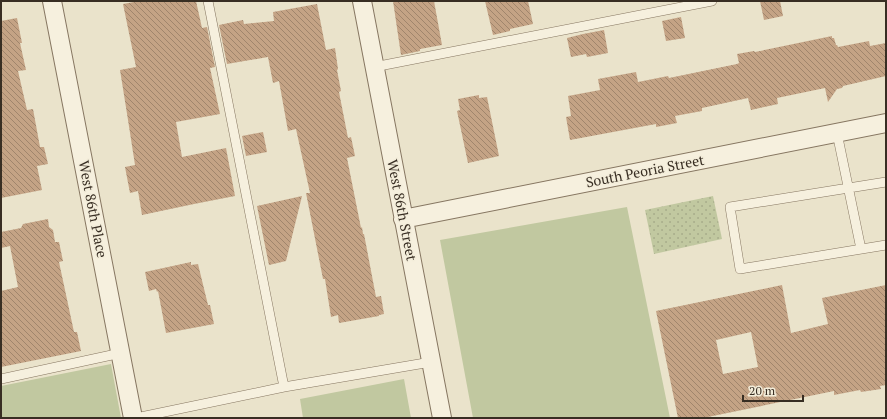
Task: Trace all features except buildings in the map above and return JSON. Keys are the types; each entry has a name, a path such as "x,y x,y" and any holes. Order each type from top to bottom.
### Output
{"street":[{"name":"West 86th Place","path":"52,1 135,418"},
{"name":"West 86th Street","path":"362,1 442,418"},
{"name":"South Peoria Street","path":"403,219 886,124"}],"lane":[{"path":"208,1 284,387"},
{"path":"374,67 712,1"},
{"path":"837,133 861,249"},
{"path":"886,182 730,207 740,269 886,245"},
{"path":"1,378 121,353"},
{"path":"135,418 284,387 431,362"}],"green space":[{"path":"713,196 722,239 654,254 645,210"},
{"path":"627,207 670,418 473,418 440,240"},
{"path":"111,364 121,418 1,418 1,386"},
{"path":"404,379 411,418 303,418 300,399"}]}
